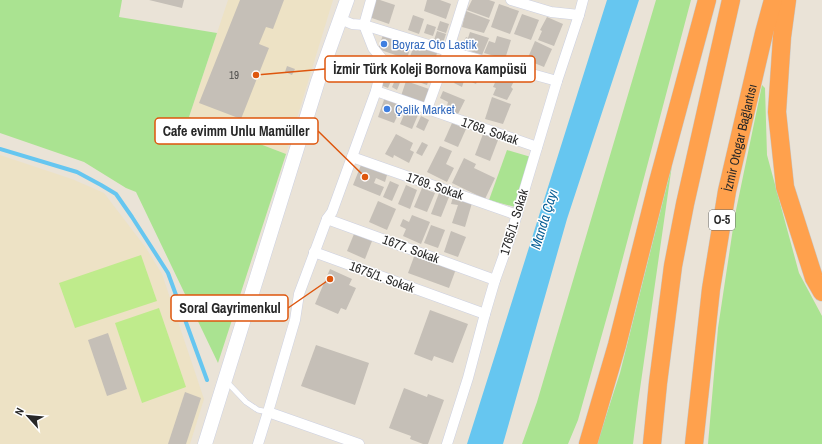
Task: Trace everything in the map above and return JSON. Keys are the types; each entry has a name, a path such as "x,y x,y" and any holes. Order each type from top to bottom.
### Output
{"highway":[{"path":"588,444 617,345 658,182 708,0"},
{"path":"652,444 673,266 685,204 731,0"},
{"name":"İzmir Otogar Bağlantısı","path":"694,444 711,289 727,191 764,33 774,0"},
{"path":"787,0 782,37 777,112 784,187 814,278 822,292"}],"main road":[{"path":"205,444 318,81 347,0"}],"street":[{"path":"258,444 295,320 299,294 327,218 332,212 376,91 383,60 374,48 364,25 371,0"},
{"path":"427,109 464,0"},
{"path":"511,0 551,12 579,15"},
{"name":"1765/1. Sokak","path":"447,444 468,378 495,280 509,241 583,0"},
{"path":"340,19 352,24 364,25 557,81"},
{"name":"1768. Sokak","path":"376,91 537,147"},
{"name":"1769. Sokak","path":"352,157 517,215"},
{"name":"1677. Sokak","path":"327,218 495,280"},
{"name":"1675/1. Sokak","path":"314,252 485,314"},
{"path":"268,412 359,444"}],"lane":[{"path":"225,379 246,402 258,410 268,412"}],"shaded area":[{"path":"228,0 333,0 286,154 189,117"},
{"path":"0,155 72,179 104,193 146,248 162,274 204,399 190,444 0,444"}],"green space":[{"path":"0,0 122,0 119,17 217,33 189,117 286,154 218,363 136,192 126,188 84,162 0,133"},
{"path":"656,0 691,0 613,295 578,420 568,444 522,444 537,402"},
{"path":"762,85 765,88 767,155 799,273 822,316 822,444 708,444 718,328 735,215"},
{"path":"507,150 531,157 515,207 489,200"},
{"path":"672,165 633,444 597,444 620,373"},
{"path":"141,255 157,301 75,328 59,283"},
{"path":"159,308 186,387 142,403 115,323"}],"water":[{"name":"Manda Çayı","path":"607,0 639,0 567,219 503,444 467,444"}],"building":[{"path":"149,0 184,0 182,8"},
{"path":"240,0 284,0 273,29 266,27 259,44 269,48 241,119 199,103"},
{"path":"375,0 380,0 395,5 389,24 369,17"},
{"path":"427,0 440,0 451,4 446,19 424,11"},
{"path":"472,0 489,0 495,2 489,18 467,10"},
{"path":"499,4 519,11 510,34 491,27"},
{"path":"466,11 490,20 484,33 462,27"},
{"path":"522,14 539,20 531,40 514,34"},
{"path":"413,15 424,19 419,34 408,30"},
{"path":"547,17 563,24 554,46 538,40 542,31 540,30"},
{"path":"440,21 449,24 446,33 437,30"},
{"path":"427,24 436,27 433,36 424,33"},
{"path":"437,31 446,34 443,43 434,40"},
{"path":"470,32 489,38 482,55 461,48"},
{"path":"383,35 411,45 407,59 378,49"},
{"path":"497,36 511,40 505,59 484,53 489,41 495,43"},
{"path":"535,41 552,49 544,67 527,60"},
{"path":"414,46 437,53 433,67 409,59"},
{"path":"390,56 406,62 402,75 386,69"},
{"path":"460,59 483,68 476,84 453,74"},
{"path":"411,63 432,70 427,85 405,77"},
{"path":"287,66 295,69 292,75 285,72"},
{"path":"499,74 514,81 511,87 513,89 507,100 493,95 496,88 493,87"},
{"path":"383,78 391,81 388,88 380,85"},
{"path":"396,78 401,80 397,90 392,87"},
{"path":"457,78 464,81 462,87 454,83"},
{"path":"406,81 429,89 424,104 401,96"},
{"path":"443,91 465,100 458,114 446,110 448,102 440,98"},
{"path":"385,97 403,104 394,123 378,117"},
{"path":"492,97 511,104 503,124 485,119"},
{"path":"406,110 418,115 412,129 400,124"},
{"path":"421,116 429,120 424,131 416,127"},
{"path":"452,123 466,129 458,147 444,141"},
{"path":"396,134 413,143 410,150 414,152 409,163 394,155 393,158 385,154"},
{"path":"483,134 498,140 490,161 475,155"},
{"path":"422,142 428,145 422,156 416,153"},
{"path":"440,146 452,151 446,164 454,168 447,182 427,172"},
{"path":"464,158 476,164 474,168 495,178 485,199 452,183"},
{"path":"361,165 387,175 385,182 376,178 374,183 384,187 380,196 353,185"},
{"path":"390,181 399,185 392,201 383,197"},
{"path":"406,185 417,190 410,209 398,204"},
{"path":"422,188 435,193 427,212 414,207"},
{"path":"439,193 449,197 441,217 431,214"},
{"path":"453,197 472,203 465,227 452,223 458,205 451,204"},
{"path":"378,201 396,209 387,230 369,222"},
{"path":"412,215 430,222 421,244 403,236 406,229 400,226 403,219 409,222"},
{"path":"431,225 445,230 438,248 424,243"},
{"path":"451,231 466,237 458,257 444,252"},
{"path":"354,234 372,241 365,259 347,251"},
{"path":"415,254 456,269 449,288 408,273"},
{"path":"330,269 352,279 349,285 356,288 346,310 341,308 338,314 315,304"},
{"path":"430,310 468,324 453,363 434,356 432,361 414,354"},
{"path":"108,333 127,389 107,396 88,340"},
{"path":"316,345 369,363 355,405 301,386"},
{"path":"404,388 427,397 428,394 444,400 428,444 423,444 410,439 411,436 389,428"},
{"path":"185,392 201,398 186,444 168,444"}],"waterway":[{"path":"0,149 77,172 116,194 168,273 207,380"}],"place":[{"name":"Boyraz Oto Lastik","path":"384,44"},
{"name":"İzmir Türk Koleji Bornova Kampüsü","path":"256,75"},
{"name":"Çelik Market","path":"387,109"},
{"name":"Cafe evimm Unlu Mamüller","path":"365,177"},
{"name":"Soral Gayrimenkul","path":"330,279"}]}
